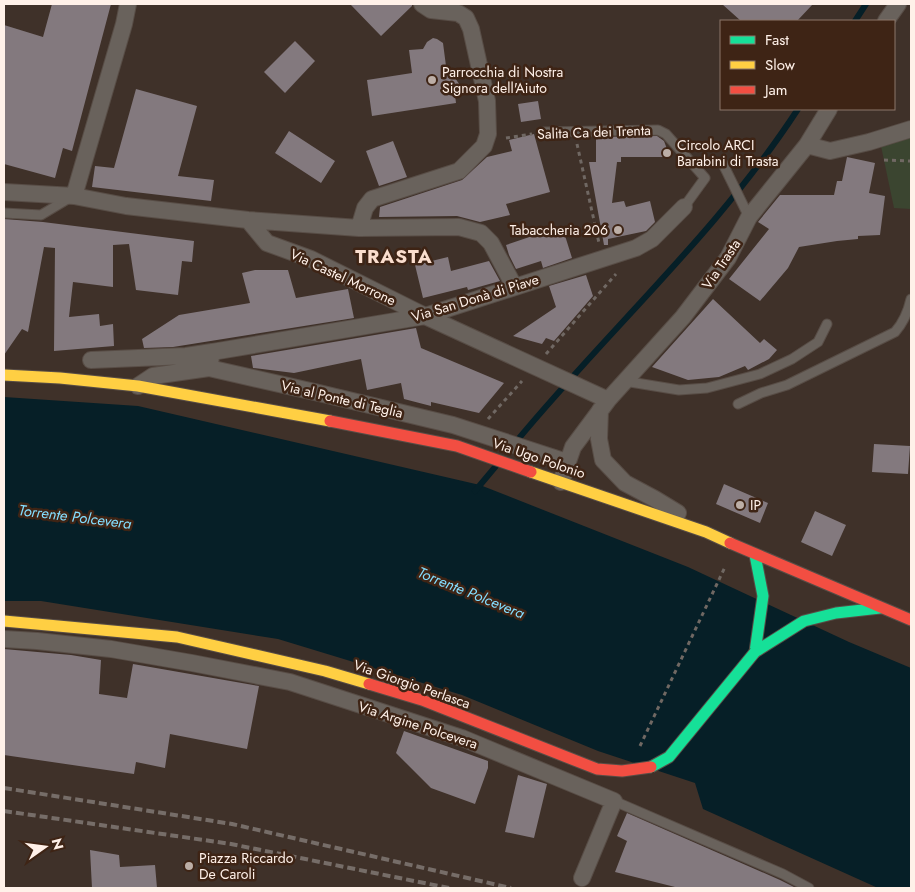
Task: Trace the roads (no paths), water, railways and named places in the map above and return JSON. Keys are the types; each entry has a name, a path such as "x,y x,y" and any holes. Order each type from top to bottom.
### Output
{"main road":[{"path":"4,375 60,378 138,386"},
{"name":"Via Ugo Polonio","path":"138,386 287,412 457,446 706,532 755,555 911,620"},
{"path":"755,555 763,596 755,652"},
{"name":"Via Giorgio Perlasca","path":"4,621 177,637 325,671 422,700 597,769 622,771 652,767 668,757 755,652 804,620 836,613 883,607"}],"street":[{"path":"74,196 124,24 128,4"},
{"path":"359,228 365,208 372,199 459,171 484,146 488,134 486,101 472,29 466,18 458,13 431,10 422,4"},
{"path":"887,20 898,4"},
{"name":"Via Trasta","path":"561,482 573,447 601,402 624,381 683,317 728,258 747,212 807,145 828,110"},
{"path":"807,145 830,151 869,142 911,129"},
{"path":"4,192 74,196 126,206 248,220 359,228 459,226 482,233 491,243 514,286"},
{"name":"Via San Donà di Piave","path":"91,360 186,356 425,316 636,248 652,239 684,207"},
{"name":"Via Castel Morrone","path":"248,220 267,243 311,259 425,316 537,368 601,402"},
{"path":"138,386 153,376 208,368 212,352"},
{"name":"Via al Ponte di Teglia","path":"208,368 319,392 453,425 567,462"},
{"path":"601,402 599,439 603,460 625,483 655,499 706,532"},
{"name":"Via Argine Polcevera","path":"4,639 37,640 111,649 290,682 462,738 614,801"},
{"path":"582,878 614,801"}],"lane":[{"name":"Salita Ca dei Trenta","path":"544,132 658,130 666,134 705,178"},
{"path":"722,162 747,212"},
{"name":"Via San Donà di Piave","path":"684,207 705,178"},
{"path":"4,213 41,215 74,196"},
{"path":"738,404 760,393 788,385 895,332 902,325 908,313 911,299"},
{"path":"624,381 679,390 707,388 760,374 792,359 818,342 827,324"},
{"name":"Via Argine Polcevera","path":"614,801 783,874 809,888"}],"water":[{"name":"Torrente Polcevera","path":"4,397 138,406 480,485 688,567 849,642 911,668 911,888 878,888 703,809 695,783 598,751 462,695 278,639 41,601 4,601"}],"waterway":[{"path":"856,20 866,4"},
{"path":"515,443 587,360 698,239 767,154 797,110"},
{"path":"475,491 496,466"}],"railway":[{"path":"4,788 232,824 511,888"},
{"path":"4,811 231,844 449,888"}],"place":[{"name":"Parrocchia di Nostra Signora dell'Aiuto","path":"432,80"},
{"name":"Circolo ARCI Barabini di Trasta","path":"667,153"},
{"name":"Tabaccheria 206","path":"618,230"},
{"name":"IP","path":"740,505"},
{"name":"Piazza Riccardo De Caroli","path":"189,866"}],"district":[{"name":"TRASTA","path":"394,256"}]}
